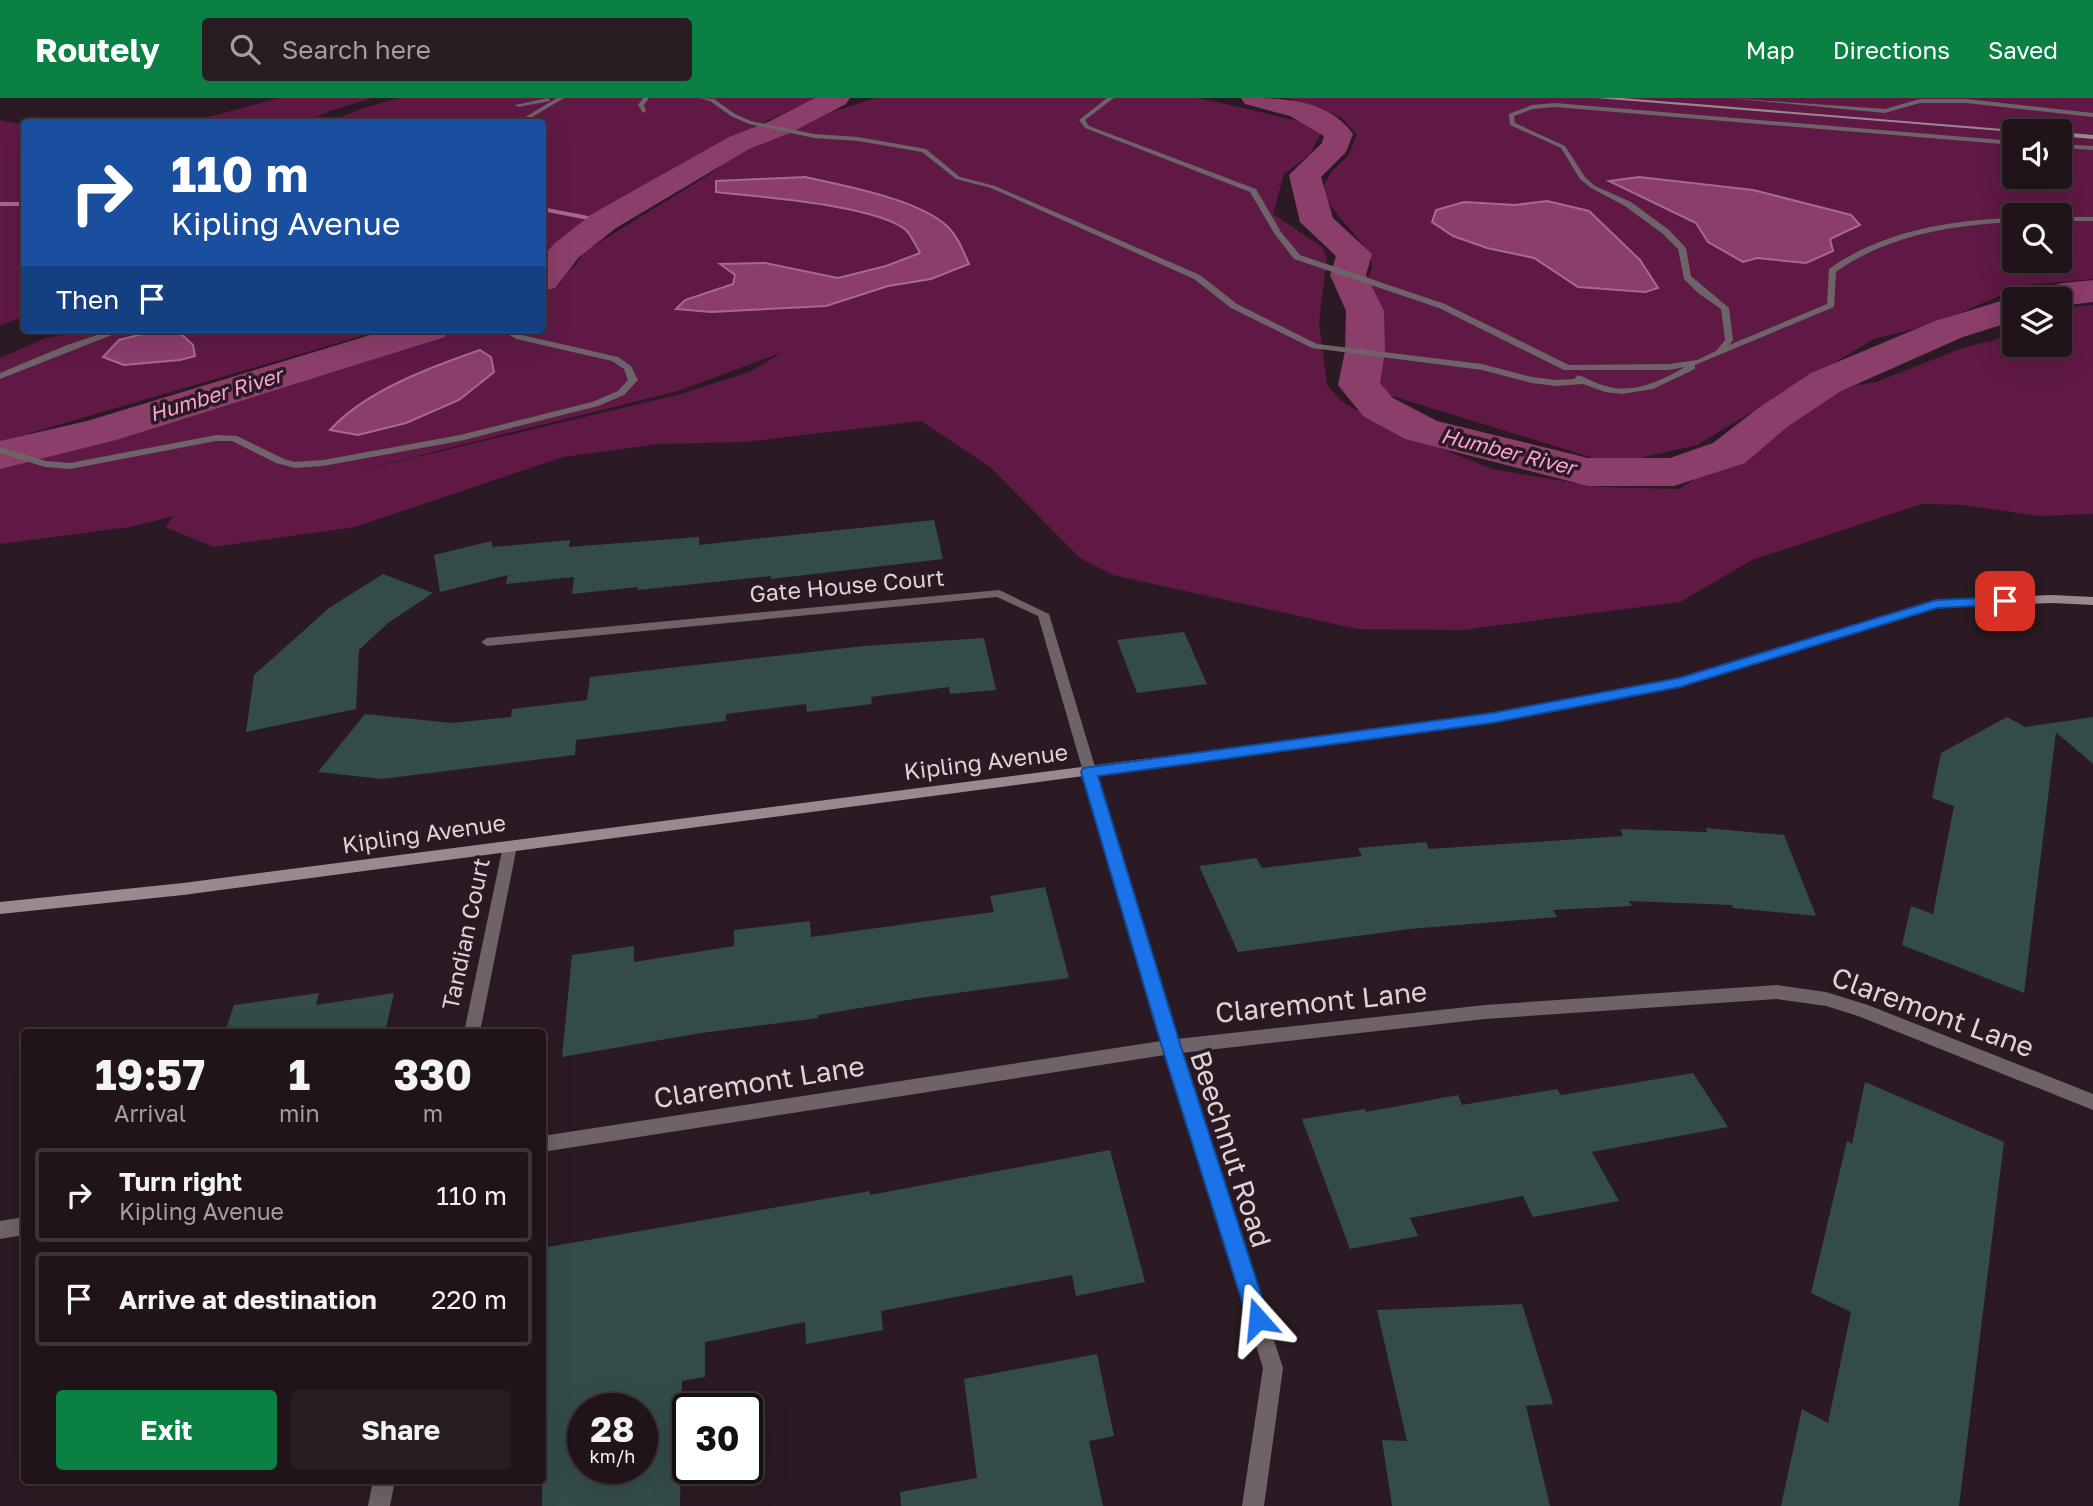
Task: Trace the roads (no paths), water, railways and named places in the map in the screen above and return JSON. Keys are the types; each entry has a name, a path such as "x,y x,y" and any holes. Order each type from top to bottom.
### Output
{"street":[{"path":"519,104 559,98"},
{"path":"525,119 559,98"},
{"path":"643,111 641,105 646,98"},
{"path":"702,98 712,100 733,115 749,122 814,136 858,139 925,150 958,178 993,187 1196,277 1234,306 1315,346 1482,367 1532,380 1556,383 1584,381 1629,393 1662,384 1719,353 1831,305 1832,271 1843,261 1881,244 1937,229 2002,221"},
{"path":"1111,98 1082,120 1087,127 1253,191 1278,233 1297,257 1318,267 1442,306 1567,368 1584,381"},
{"path":"1600,98 2002,129"},
{"path":"1730,98 1885,111 1920,101 1966,101 2093,115"},
{"path":"1719,353 1729,340 1725,308 1700,291 1687,277 1682,248 1666,232 1628,204 1592,187 1582,178 1563,147 1512,124 1511,115 1532,107 1555,105 2002,142"},
{"path":"2072,135 2093,137"},
{"path":"2072,147 2093,148"},
{"path":"2072,219 2093,219"},
{"path":"0,376 112,333"},
{"path":"0,450 45,464 70,466 216,438 233,438 280,461 295,465 323,463 460,438 595,404 621,393 633,380 628,368 615,359 511,333"},
{"path":"1567,368 1669,367 1702,361"},
{"name":"Gate House Court","path":"487,642 999,593 1043,614 1089,772"},
{"name":"Kipling Avenue","path":"0,908 183,889 1492,718 1680,682 1936,604 2052,599 2093,601"},
{"name":"Beechnut Road","path":"1089,772 1171,1047 1273,1368 1253,1506"},
{"name":"Tandian Court","path":"473,1029 510,846"},
{"name":"Claremont Lane","path":"546,1143 1171,1047 1485,1012 1777,992 1826,999 1862,1010 2093,1102"},
{"path":"0,1230 21,1226"},
{"path":"379,1506 383,1484"}],"waterway":[{"name":"Humber River","path":"546,275 567,250 604,221 739,143 780,127 836,98"},
{"name":"Humber River","path":"1255,98 1300,110 1321,120 1339,134 1336,146 1305,175 1317,222 1354,254 1348,275 1365,311 1365,351 1359,385 1378,407 1421,430 1588,472 1674,472 1729,453 1772,418 1826,382 1949,329 2002,313"},
{"path":"0,204 21,204"},
{"path":"546,210 604,221"},
{"name":"Humber River","path":"2072,293 2093,291"},
{"name":"Humber River","path":"0,455 100,431 418,333"}]}
